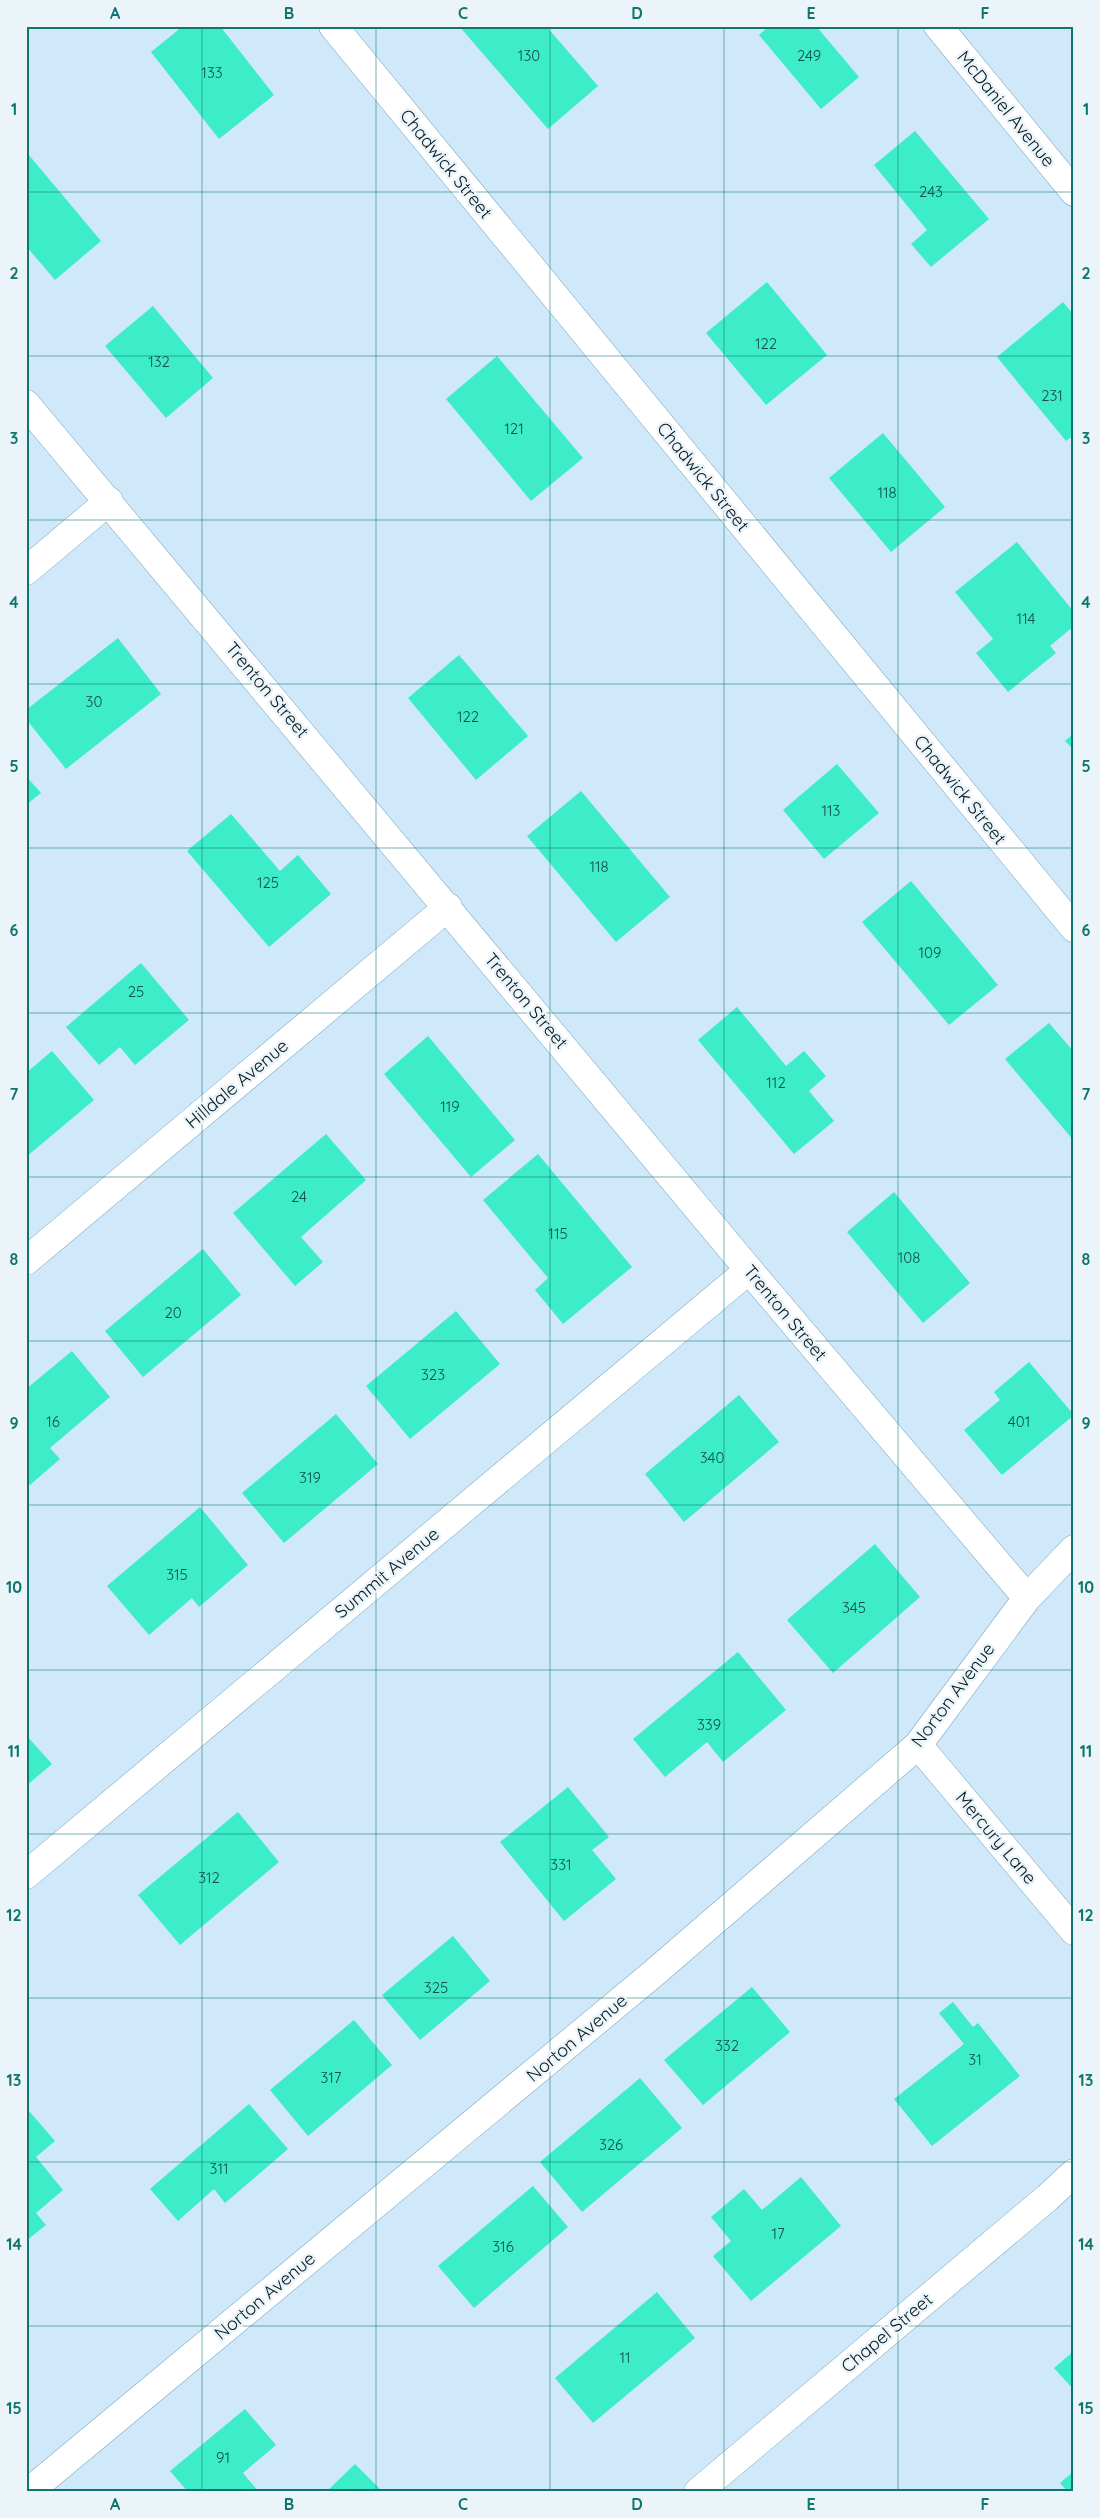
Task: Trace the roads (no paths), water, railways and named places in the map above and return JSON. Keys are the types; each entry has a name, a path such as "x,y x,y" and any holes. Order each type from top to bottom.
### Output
{"street":[{"name":"Chadwick Street","path":"333,26 1074,928"},
{"name":"McDaniel Avenue","path":"938,26 1074,192"},
{"name":"Trenton Street","path":"26,404 110,501 749,1270 1027,1598"},
{"path":"26,571 110,501"},
{"name":"Hilldale Avenue","path":"26,1260 448,907"},
{"name":"Summit Avenue","path":"26,1875 749,1270"},
{"name":"Norton Avenue","path":"36,2482 654,1974 918,1745 1027,1598 1074,1549"},
{"name":"Mercury Lane","path":"918,1745 1074,1931"},
{"name":"Chapel Street","path":"698,2492 1040,2205 1074,2172"}]}
